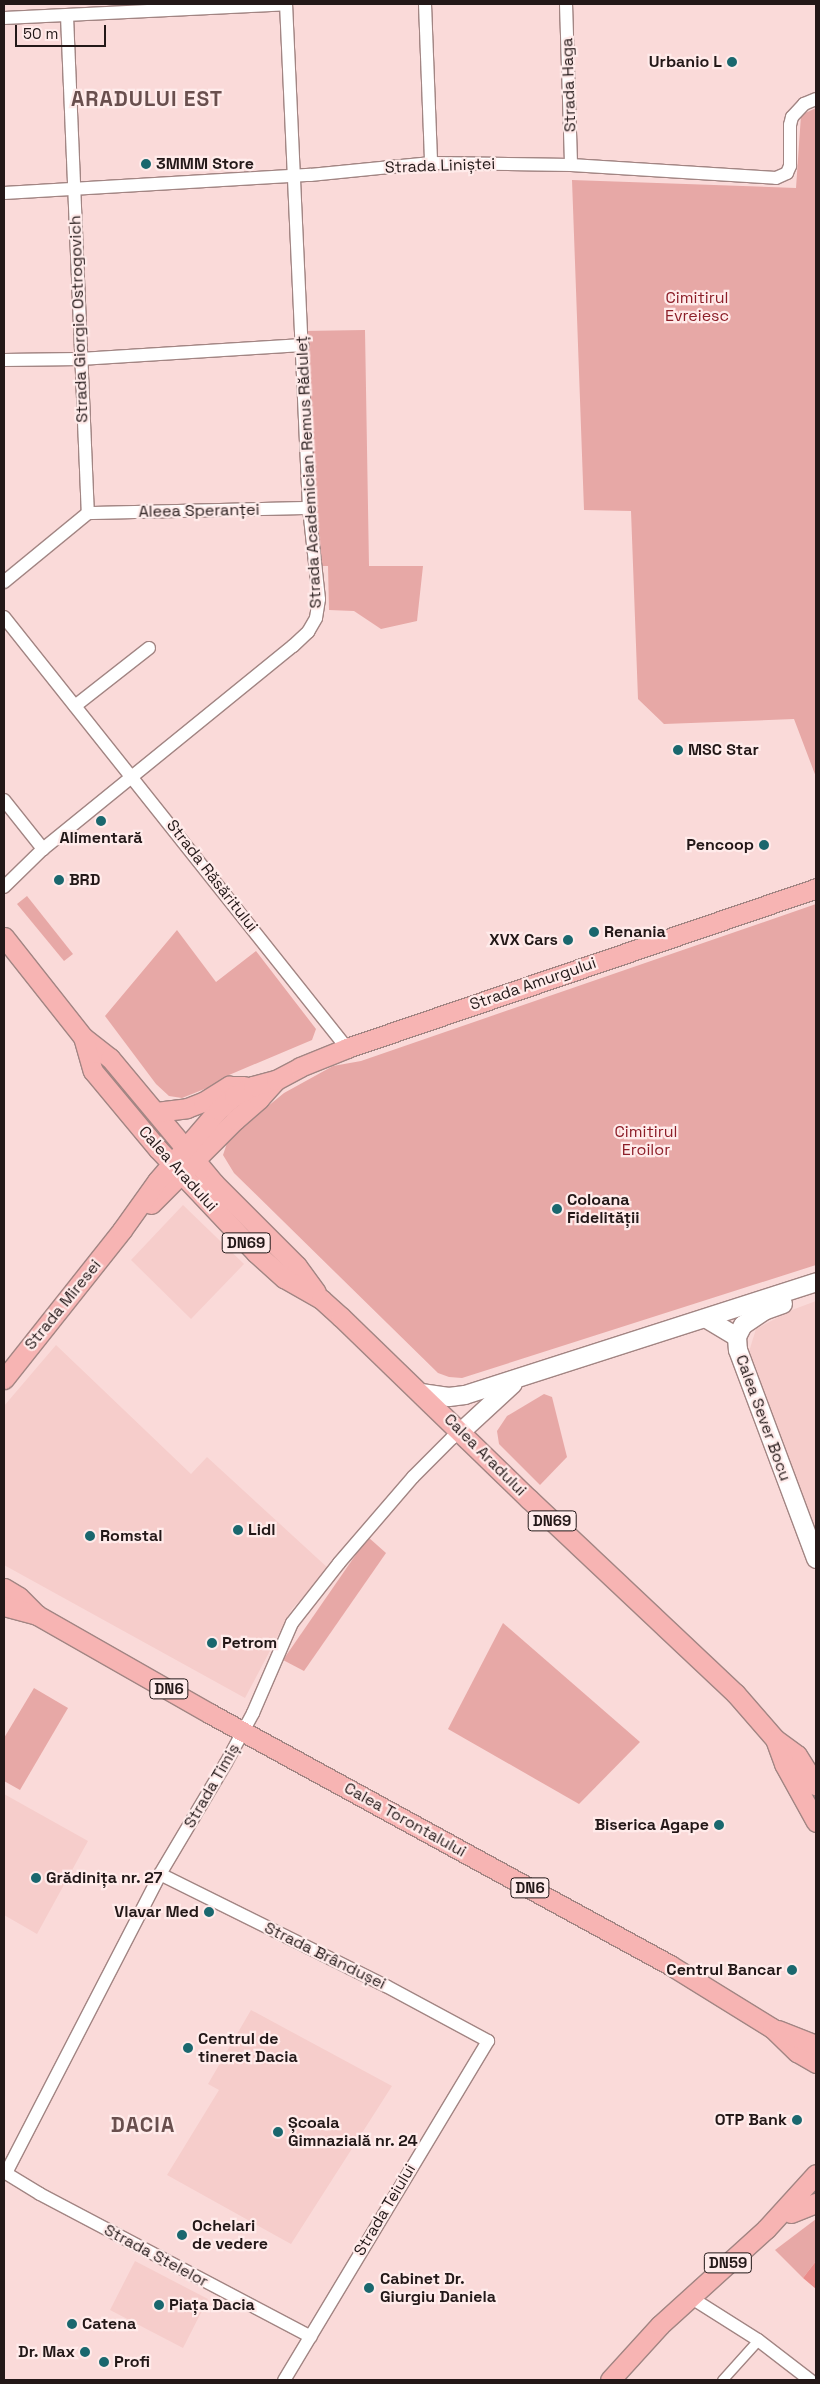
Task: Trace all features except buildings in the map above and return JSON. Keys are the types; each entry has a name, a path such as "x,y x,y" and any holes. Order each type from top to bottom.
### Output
{"main road":[{"name":"Strada Amurgului","path":"190,1154 218,1110 234,1096 253,1086 276,1080 300,1067 347,1048 816,889"},
{"name":"Calea Aradului","path":"5,941 83,1037 110,1058 190,1154 252,1222 297,1266 321,1299 462,1431 529,1499 736,1693 775,1739 797,1755 816,1786"},
{"name":"Calea Aradului","path":"83,1037 93,1071 176,1169 256,1254 284,1278 321,1299"},
{"name":"Strada Amurgului","path":"190,1154 259,1100 276,1080"},
{"path":"156,1112 187,1108 202,1102 229,1086 253,1086"},
{"name":"Strada Miresei","path":"4,1379 122,1230 190,1154"},
{"path":"421,1393 455,1397 707,1319 816,1282"},
{"name":"Calea Sever Bocu","path":"816,1292 764,1311 743,1325 737,1336 742,1364 816,1559"},
{"path":"707,1319 737,1336"},
{"path":"462,1431 508,1387 524,1377"},
{"name":"Calea Torontalului","path":"4,1588 19,1597 37,1615"},
{"name":"Calea Torontalului","path":"4,1606 37,1615 243,1732 670,1966 772,2028 816,2045"},
{"name":"Calea Aradului","path":"775,1739 784,1764 816,1822"},
{"name":"Calea Torontalului","path":"772,2028 798,2052 816,2063"},
{"name":"DN59","path":"610,2380 660,2325 766,2229 816,2174"},
{"name":"DN59","path":"766,2229 791,2213 816,2192"},
{"path":"791,2213 816,2203"}],"street":[{"path":"4,18 67,16 115,8 286,4"},
{"name":"Strada Academician Remus Răduleț","path":"4,887 43,849 293,646 312,627 319,609 310,508 286,4"},
{"path":"425,4 431,163"},
{"name":"Strada Haga","path":"566,4 571,165"},
{"name":"Strada Giorgio Ostrogovich","path":"67,16 88,513"},
{"name":"Strada Liniștei","path":"4,193 295,176 431,163 571,165 776,178 787,173 790,166 790,125 792,117 804,104 816,98"},
{"path":"4,360 80,359 303,345"},
{"name":"Aleea Speranței","path":"88,513 310,508"},
{"path":"4,582 88,513"},
{"name":"Strada Răsăritului","path":"4,617 347,1048"},
{"path":"75,706 150,648"},
{"path":"4,800 43,849"},
{"name":"Strada Timiș","path":"5,2172 160,1874 243,1732 292,1623 370,1527 420,1471 452,1438 462,1431"},
{"name":"Strada Brândușei","path":"160,1874 386,1986 488,2041"},
{"name":"Strada Teiului","path":"284,2380 488,2041"},
{"name":"Strada Stelelor","path":"5,2172 40,2194 311,2337"},
{"path":"690,2297 758,2340 810,2380"},
{"path":"722,2380 758,2340"}],"shaded area":[{"path":"183,1205 244,1264 191,1319 131,1260"},
{"path":"816,1301 816,1556 747,1358 756,1329 792,1310"},
{"path":"56,1345 191,1474 207,1457 329,1569 292,1609 245,1698 4,1565 4,1406"},
{"name":"Grădinița nr. 27","path":"4,1794 88,1841 37,1934 4,1915"},
{"name":"Școala Gimnazială nr. 24","path":"251,2010 392,2086 291,2244 167,2175 219,2090 208,2084"},
{"name":"Piața Dacia","path":"135,2261 208,2299 183,2348 110,2310"},
{"path":"816,2261 816,2289 803,2278"}],"green space":[{"name":"Cimitirul Evreiesc","path":"816,108 816,777 794,719 664,724 638,699 631,511 584,510 572,180 796,188 801,115"},
{"path":"365,330 369,566 423,566 417,621 381,629 354,611 329,610 328,566 314,566 302,331"},
{"path":"27,896 73,954 64,961 17,904"},
{"name":"Cimitirul Eroilor","path":"816,904 816,1265 462,1378 449,1377 438,1373 234,1173 223,1155 228,1140 284,1093 333,1066 361,1061"},
{"path":"177,930 216,982 256,951 316,1029 312,1040 229,1075 207,1088 182,1098 169,1096 156,1084 105,1016"},
{"path":"544,1394 552,1397 567,1457 540,1485 499,1444 497,1431 507,1416"},
{"path":"368,1537 386,1553 304,1671 283,1660"},
{"path":"503,1623 640,1742 579,1804 448,1729"},
{"path":"34,1688 68,1708 20,1790 4,1781 4,1738"},
{"path":"816,2219 816,2261 803,2278 775,2250"}],"place":[{"name":"Urbanio L","path":"732,62"},
{"name":"3MMM Store","path":"146,164"},
{"name":"MSC Star","path":"678,750"},
{"name":"Alimentară","path":"101,821"},
{"name":"Pencoop","path":"764,845"},
{"name":"BRD","path":"59,880"},
{"name":"Renania","path":"594,932"},
{"name":"XVX Cars","path":"568,940"},
{"name":"Coloana Fidelității","path":"557,1209"},
{"name":"Lidl","path":"238,1530"},
{"name":"Romstal","path":"90,1536"},
{"name":"Petrom","path":"212,1643"},
{"name":"Biserica Agape","path":"719,1825"},
{"name":"Grădinița nr. 27","path":"36,1878"},
{"name":"Vlavar Med","path":"209,1912"},
{"name":"Centrul Bancar","path":"792,1970"},
{"name":"Centrul de tineret Dacia","path":"188,2048"},
{"name":"OTP Bank","path":"797,2120"},
{"name":"Școala Gimnazială nr. 24","path":"278,2132"},
{"name":"Ochelari de vedere","path":"182,2235"},
{"name":"Cabinet Dr. Giurgiu Daniela","path":"369,2288"},
{"name":"Piața Dacia","path":"159,2305"},
{"name":"Catena","path":"72,2324"},
{"name":"Dr. Max","path":"85,2352"},
{"name":"Profi","path":"104,2362"}],"district":[{"name":"ARADULUI EST","path":"147,99"},
{"name":"DACIA","path":"143,2125"}]}
